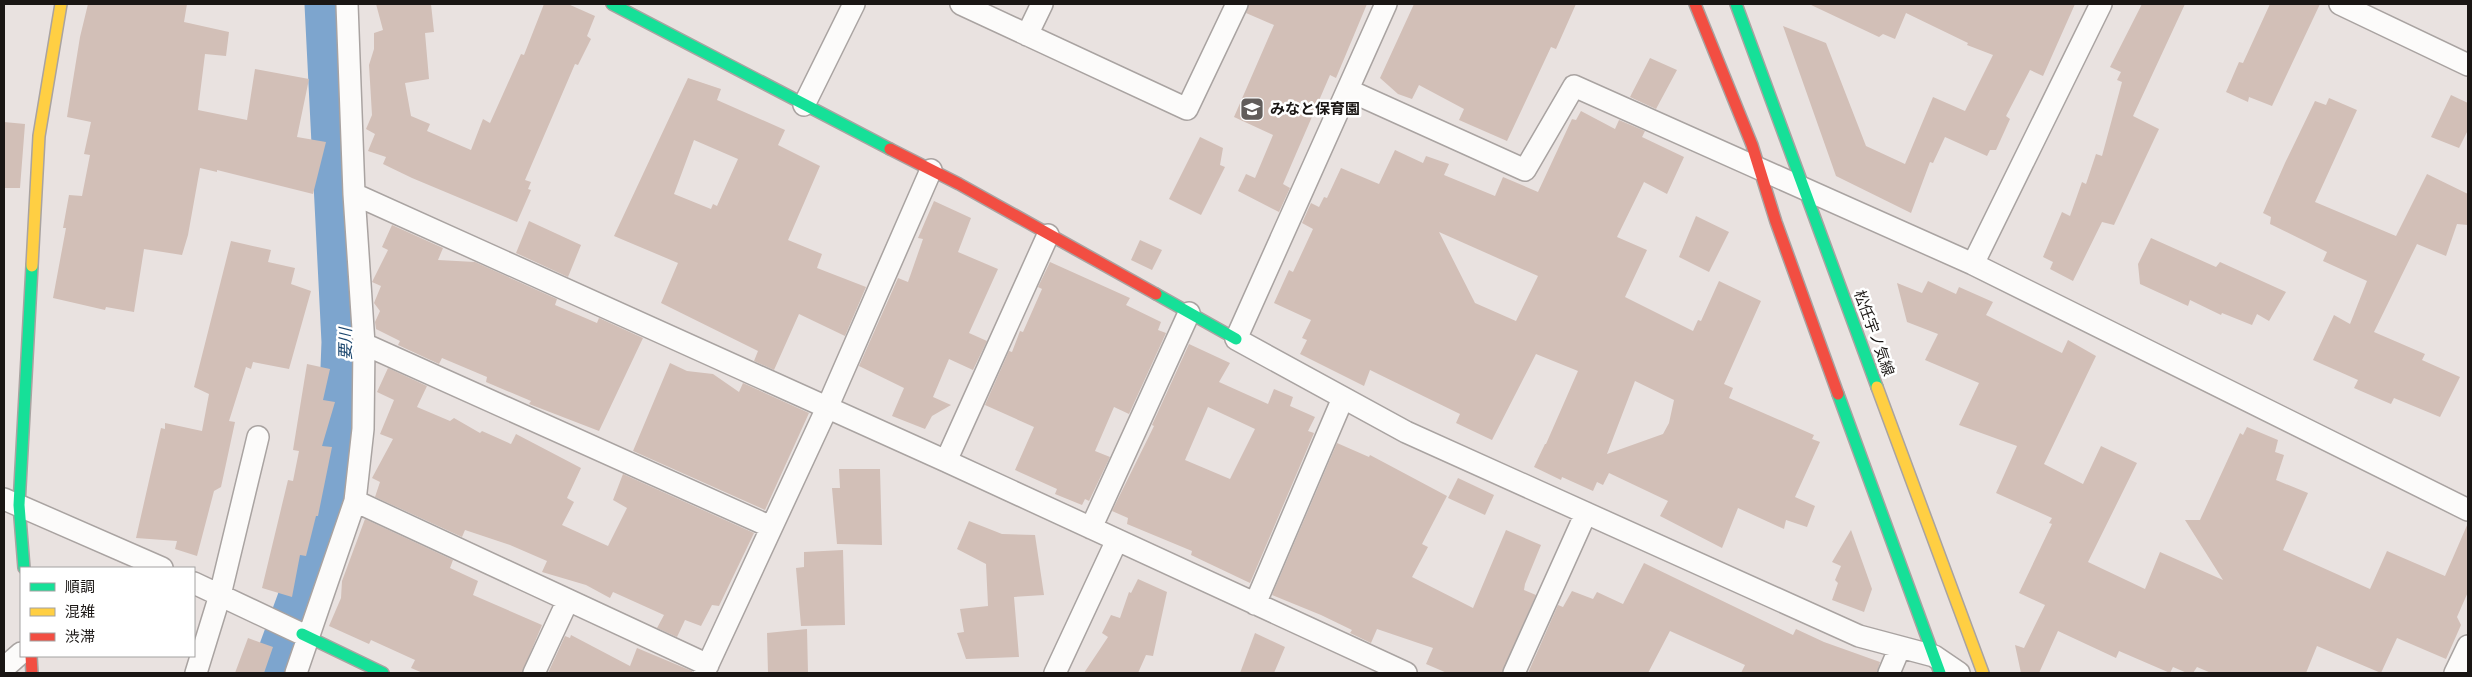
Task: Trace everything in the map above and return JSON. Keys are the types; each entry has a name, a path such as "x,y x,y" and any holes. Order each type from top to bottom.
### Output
{"main road":[{"path":"24,567 12,502 39,136 61,4"},
{"path":"612,4 931,170 1236,338"},
{"path":"1695,4 1752,145 1776,222 1937,665"},
{"name":"松任宇ノ気線","path":"1736,4 1983,673"},
{"path":"299,633 384,673"},
{"path":"31,657 32,673"}],"street":[{"path":"296,673 299,633 355,501 363,429 364,344 354,194 347,4"},
{"path":"804,104 854,4"},
{"path":"961,4 1187,109 1237,4"},
{"path":"1027,35 1042,4"},
{"path":"1386,4 1236,338 1406,432 1859,636 1900,647 1937,665 1959,673"},
{"path":"1973,264 2101,4"},
{"path":"2340,4 2468,65"},
{"path":"1348,90 1525,170 1574,86 1758,166 1806,190 1973,264 2468,510"},
{"path":"355,501 568,600 706,669 826,408 931,170"},
{"path":"354,194 946,461 1406,673"},
{"path":"946,461 1048,235"},
{"path":"1091,528 1188,313"},
{"path":"364,344 772,527"},
{"path":"1255,604 1343,398"},
{"path":"196,673 220,595 258,437"},
{"path":"12,502 160,567"},
{"path":"1514,673 1586,513"},
{"path":"1055,673 1117,540"},
{"path":"195,583 299,633"},
{"path":"534,673 568,600"},
{"path":"2454,673 2468,646"},
{"path":"1889,673 1900,647"},
{"path":"4,668 20,654"}],"building":[{"path":"88,4 187,4 184,22 229,32 226,56 205,54 198,110 247,120 255,69 309,79 297,137 326,142 313,194 217,170 217,172 200,168 188,235 182,255 144,249 134,312 106,307 105,310 53,298 66,228 63,228 69,195 82,196 90,155 84,154 91,122 67,117 80,37"},
{"path":"376,4 431,4 434,32 425,33 429,79 405,83 411,116 430,124 427,131 471,150 483,119 490,123 521,54 524,55 544,4 568,4 595,16 587,36 591,39 578,65 575,64 525,180 531,182 528,189 531,190 517,222 412,178 383,164 386,157 368,151 375,134 366,129 372,115 369,65 374,49 374,33 383,30"},
{"path":"1249,4 1367,4 1336,78 1330,75 1283,184 1290,188 1279,212 1238,191 1246,174 1255,178 1273,135 1234,117 1274,25 1246,13"},
{"path":"1414,4 1576,4 1556,49 1551,47 1507,141 1459,120 1464,109 1419,85 1412,99 1398,94 1380,78"},
{"path":"1809,4 2075,4 2043,76 2030,70 2006,116 2010,119 1996,150 1990,150 1987,156 1945,137 1933,163 1930,162 1911,213 1836,176 1783,26 1826,43 1866,146 1905,164 1933,97 1965,111 1993,55 1967,45 1968,43 1906,13 1895,39 1883,34 1879,37"},
{"path":"2142,4 2185,4 2133,116 2159,129 2114,225 2102,222 2073,281 2050,269 2053,262 2043,257 2062,212 2070,216 2082,182 2086,184 2096,154 2102,156 2122,82 2117,80 2121,72 2110,67"},
{"path":"2270,4 2320,4 2272,106 2249,97 2248,102 2226,92 2239,62 2243,63"},
{"path":"1650,58 1677,70 1656,109 1630,97"},
{"path":"688,78 721,89 717,100 785,130 778,145 820,166 788,240 822,254 817,268 866,287 845,336 799,314 774,370 754,361 758,351 661,303 678,263 614,236","holes":["694,140 738,159 717,206 713,204 711,209 674,194"]},
{"path":"2451,95 2468,103 2468,130 2459,148 2431,137"},
{"path":"2329,98 2357,110 2315,202 2396,236 2427,174 2468,194 2468,225 2457,224 2446,256 2417,244 2374,332 2425,354 2422,360 2460,377 2440,417 2394,398 2391,404 2354,388 2358,380 2313,360 2334,315 2350,324 2367,281 2323,261 2327,252 2270,224 2271,217 2263,213 2315,101 2326,105"},
{"path":"1581,111 1615,129 1619,120 1645,131 1642,137 1684,157 1667,194 1644,182 1617,237 1647,250 1625,297 1693,331 1698,320 1701,321 1719,281 1761,301 1724,384 1733,388 1729,398 1814,435 1812,439 1820,442 1795,497 1815,506 1807,527 1786,520 1784,529 1738,508 1722,548 1660,516 1668,501 1609,473 1603,485 1597,482 1593,491 1562,477 1561,480 1534,467 1578,371 1536,354 1492,440 1456,423 1460,414 1370,370 1364,386 1300,354 1307,340 1302,338 1311,320 1274,303 1289,270 1293,272 1313,229 1302,223 1311,203 1319,207 1324,197 1327,198 1341,168 1379,184 1395,150 1423,163 1426,156 1449,164 1444,175 1495,196 1503,177 1538,192 1572,119 1576,120","holes":["1439,232 1538,276 1516,321 1475,303","1635,381 1674,400 1669,423 1663,434 1607,454"]},
{"path":"4,122 25,124 20,188 4,188"},
{"path":"1200,137 1223,148 1220,165 1225,167 1201,215 1169,199"},
{"path":"934,201 971,218 958,252 998,269 969,333 987,341 973,370 949,359 933,397 951,405 932,416 925,429 892,416 904,388 859,366 898,278 908,282 923,239 918,238"},
{"path":"1696,216 1729,232 1709,272 1679,257"},
{"path":"529,221 581,245 568,277 516,253"},
{"path":"392,225 443,248 438,260 475,262 557,299 555,305 597,323 599,318 643,338 599,431 529,404 531,401 486,382 487,377 442,358 439,364 398,345 400,341 376,329 375,322 380,311 374,303 381,286 372,282 388,250 382,247"},
{"path":"2151,238 2216,267 2220,262 2286,292 2269,321 2257,314 2252,325 2222,313 2221,315 2190,300 2188,306 2140,284 2138,264"},
{"path":"1140,240 1162,250 1152,270 1131,260"},
{"path":"231,241 271,250 268,262 295,268 291,284 311,291 289,369 253,362 251,369 246,367 229,421 235,422 221,487 214,491 197,556 175,549 177,541 136,538 161,428 165,429 165,423 202,431 209,394 194,387"},
{"path":"1050,262 1130,298 1126,305 1161,322 1158,330 1166,333 1129,414 1114,407 1095,451 1110,457 1089,501 1085,499 1082,505 1055,494 1057,489 1015,470 1034,427 985,405 1009,351 1012,352 1020,331 1023,332 1042,289 1038,287"},
{"path":"1928,281 1956,294 1959,287 1993,302 1986,315 2062,353 2068,340 2096,356 2044,464 2083,484 2101,446 2137,463 2088,562 2145,589 2160,552 2223,580 2185,520 2200,520 2240,433 2243,435 2247,427 2278,440 2275,452 2284,455 2276,480 2308,493 2283,550 2370,589 2387,551 2445,576 2468,523 2468,592 2457,617 2461,625 2446,659 2397,638 2381,673 2317,646 2306,673 2211,673 2197,667 2193,673 2187,673 2173,667 2170,673 2119,651 2116,658 2058,631 2039,673 2021,673 2015,645 2024,648 2045,605 2019,593 2052,524 2049,523 2052,518 1996,493 2017,446 1959,425 1979,383 1925,360 1938,334 1907,322 1897,283 1922,293"},
{"path":"1189,344 1230,363 1219,382 1268,404 1274,389 1293,397 1290,406 1315,417 1308,431 1314,433 1250,583 1191,555 1192,551 1127,524 1128,518 1112,511 1154,426 1152,425","holes":["1208,407 1255,429 1230,479 1185,460"]},
{"path":"670,363 687,371 713,374 739,392 743,383 809,413 765,510 633,451"},
{"path":"307,364 330,369 323,400 335,402 322,446 332,447 318,516 316,516 306,556 300,555 292,597 262,588 288,480 293,481 299,451 293,450"},
{"path":"388,368 427,386 417,407 450,421 454,418 480,433 482,431 511,444 516,434 581,468 567,498 574,502 562,525 608,546 627,508 613,500 623,474 754,533 719,606 712,605 701,626 685,620 677,637 657,628 664,615 613,592 610,598 586,585 542,572 547,561 510,545 465,530 462,537 375,497 380,482 372,478 393,439 380,434 394,400 377,392"},
{"path":"1337,443 1369,457 1370,455 1447,496 1422,544 1428,547 1412,577 1473,608 1506,530 1541,545 1524,590 1536,595 1502,673 1447,673 1426,664 1433,648 1377,629 1371,643 1350,633 1352,630 1272,595"},
{"path":"839,469 880,469 882,545 837,544 832,488 840,488"},
{"path":"1458,478 1494,495 1485,515 1448,498"},
{"path":"365,519 453,560 450,568 478,581 473,595 542,625 522,673 423,673 411,668 415,660 371,640 369,644 329,626 341,598 342,581"},
{"path":"969,521 1002,534 1035,535 1044,595 1014,597 1019,657 966,659 957,633 964,632 960,609 988,606 986,564 957,549"},
{"path":"1851,530 1872,589 1864,612 1832,600 1838,583 1835,580 1841,566 1832,562"},
{"path":"843,550 845,625 801,626 796,568 804,567 804,552"},
{"path":"1644,563 1793,635 1796,629 1824,642 1880,662 1877,673 1741,673 1745,665 1670,631 1648,673 1528,673 1558,605 1563,607 1572,591 1593,599 1597,592 1623,604"},
{"path":"1138,579 1167,592 1153,656 1146,655 1138,673 1084,673 1108,637 1102,633 1111,615 1120,618 1129,592 1131,593"},
{"path":"807,629 808,673 768,673 767,633"},
{"path":"1255,633 1285,647 1274,673 1240,673"},
{"path":"571,635 630,666 637,648 692,671 692,673 548,673 565,636 570,638"},
{"path":"248,638 273,647 264,673 235,673"}],"waterway":[{"name":"要川","path":"275,673 336,507 341,474 346,342 329,4"}],"traffic: fast":[{"path":"612,4 890,149"},
{"path":"1736,4 1877,387"},
{"path":"24,567 19,505 32,266"},
{"path":"1156,294 1236,339"},
{"path":"1838,394 1940,673"},
{"path":"302,634 383,673"}],"traffic: slow":[{"path":"32,266 39,136 61,4"},
{"path":"1877,387 1983,673"}],"traffic: jam":[{"path":"1695,4 1752,145 1776,222 1838,394"},
{"path":"890,149 959,184 1156,294"},
{"path":"31,657 32,673"}],"place":[{"name":"みなと保育園","path":"1252,109"}]}
